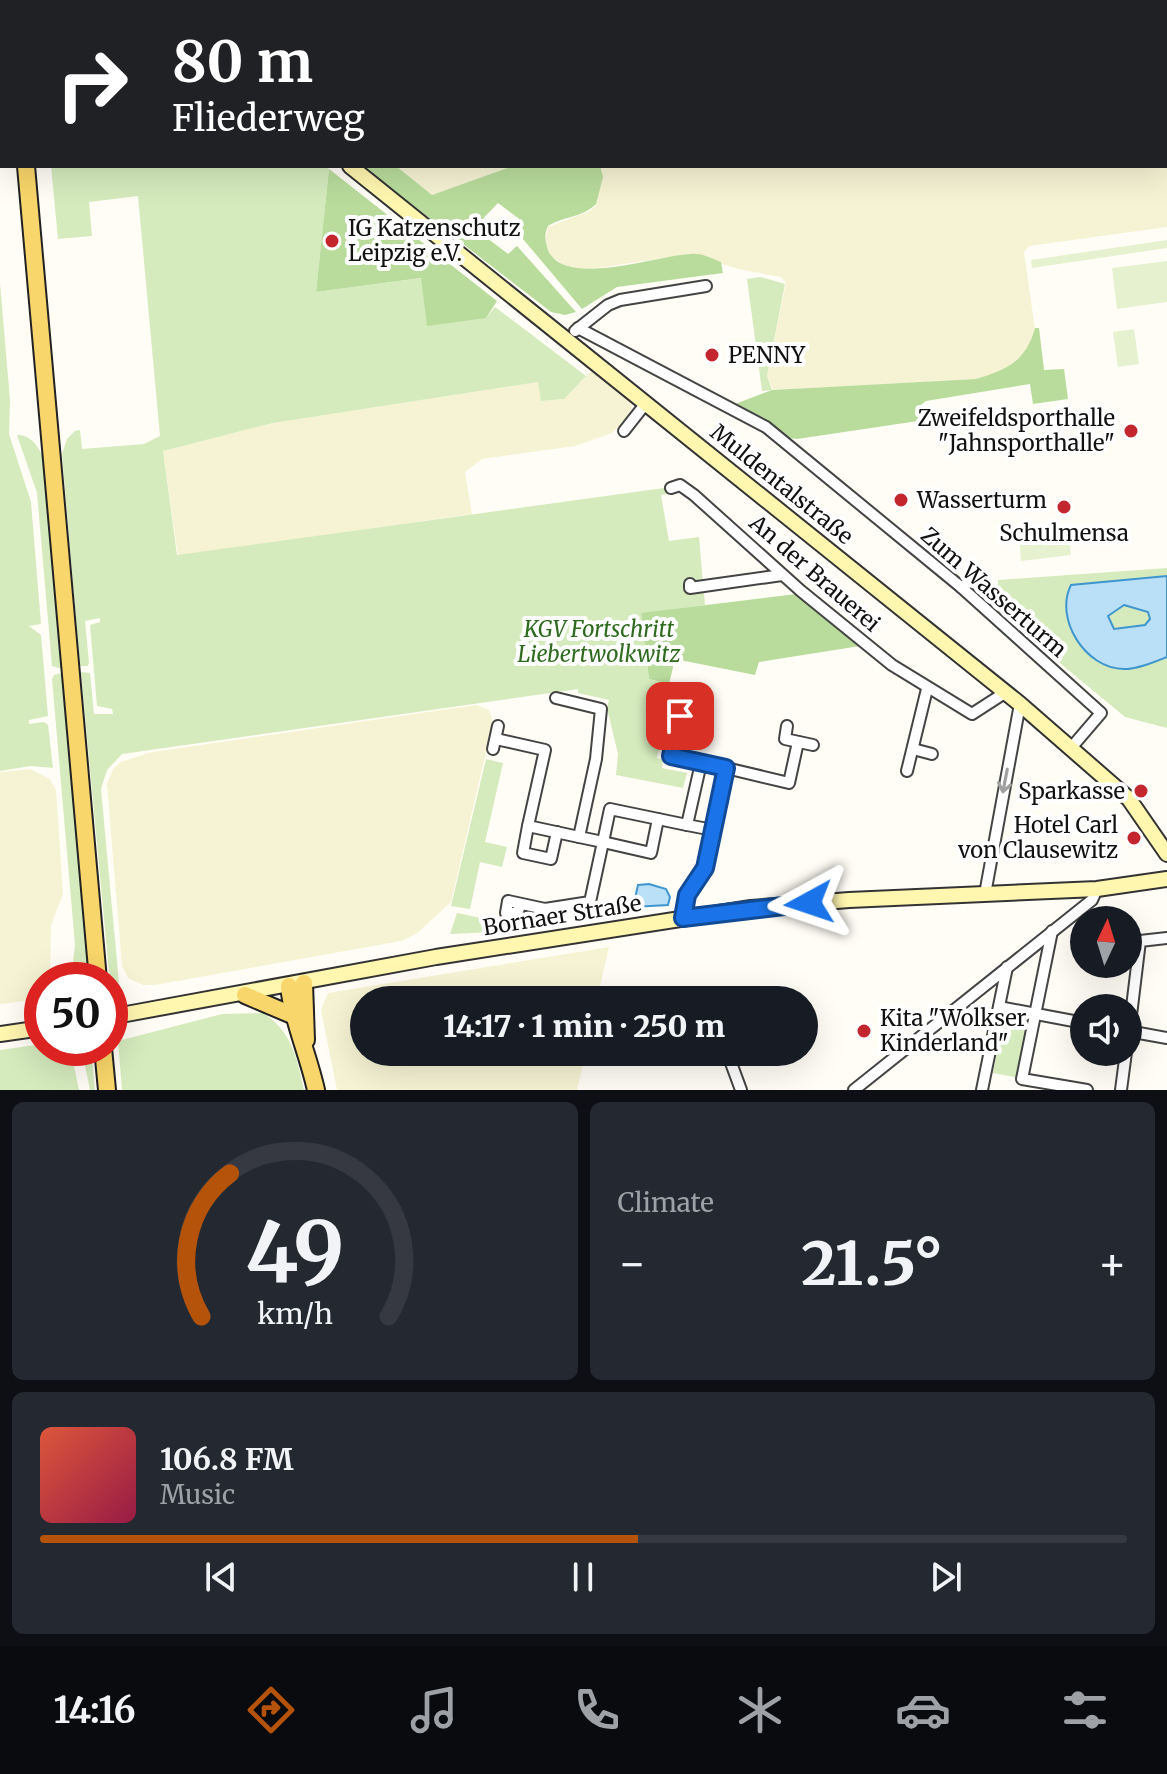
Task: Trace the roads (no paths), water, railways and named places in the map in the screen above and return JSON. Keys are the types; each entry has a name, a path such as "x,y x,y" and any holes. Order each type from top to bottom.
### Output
{"main road":[{"path":"26,168 96,962"},
{"name":"Muldentalstraße","path":"353,168 573,333 646,403 1006,692 1138,809 1167,854"},
{"name":"Bornaer Straße","path":"128,1014 245,995 436,957 683,918 838,900 1097,889 1167,879"},
{"path":"297,984 292,1015 306,1046"},
{"path":"297,984 316,1090"},
{"path":"245,995 292,1015"},
{"path":"0,1034 24,1031"},
{"path":"105,1066 107,1090"}],"street":[{"path":"573,333 620,300 706,286"},
{"name":"Zum Wasserturm","path":"573,333 766,427 961,587 1101,713 1071,748"},
{"path":"624,431 646,403"},
{"name":"An der Brauerei","path":"676,487 892,665 927,689 972,714 1006,692"},
{"path":"690,584 690,588 782,575"},
{"path":"961,587 982,575"},
{"path":"907,771 927,689"},
{"path":"556,698 601,709 596,759 579,837"},
{"path":"985,894 1020,704"},
{"path":"680,716 671,756 789,783 798,742"},
{"path":"498,726 494,744 545,750 523,853 551,859 557,832"},
{"path":"787,726 785,739 813,745"},
{"path":"913,749 932,754"},
{"path":"687,825 701,763"},
{"path":"683,918 687,895 705,868 726,768"},
{"path":"521,904 545,909 590,902 610,809 713,830"},
{"path":"528,826 651,853 658,819"},
{"path":"854,1090 1092,900 1097,889"},
{"path":"1052,931 1022,1079 1087,1090"},
{"path":"1133,994 1140,941 1167,938"},
{"path":"982,1090 1007,967"},
{"path":"999,1007 1070,1020"},
{"path":"1142,1034 1167,1038"},
{"path":"732,1066 741,1090"},
{"path":"1121,1090 1124,1066"}],"water":[{"path":"1167,576 1167,657 1124,669 1097,661 1076,639 1070,626 1067,598 1071,585","holes":["1124,605 1148,612 1150,619 1145,625 1114,629 1108,616"]},
{"path":"649,884 666,889 670,897 668,905 633,907 638,885"}],"place":[{"name":"IG Katzenschutz Leipzig e.V.","path":"332,241"},
{"name":"PENNY","path":"712,355"},
{"name":"Zweifeldsporthalle \"Jahnsporthalle\"","path":"1131,431"},
{"name":"Wasserturm","path":"901,500"},
{"name":"Schulmensa","path":"1064,507"},
{"name":"Sparkasse","path":"1141,791"},
{"name":"Hotel Carl von Clausewitz","path":"1134,838"},
{"name":"Kita \"Wolkser Kinderland\"","path":"864,1031"}],"park label":[{"name":"KGV Fortschritt Liebertwolkwitz","path":"599,642"}]}
